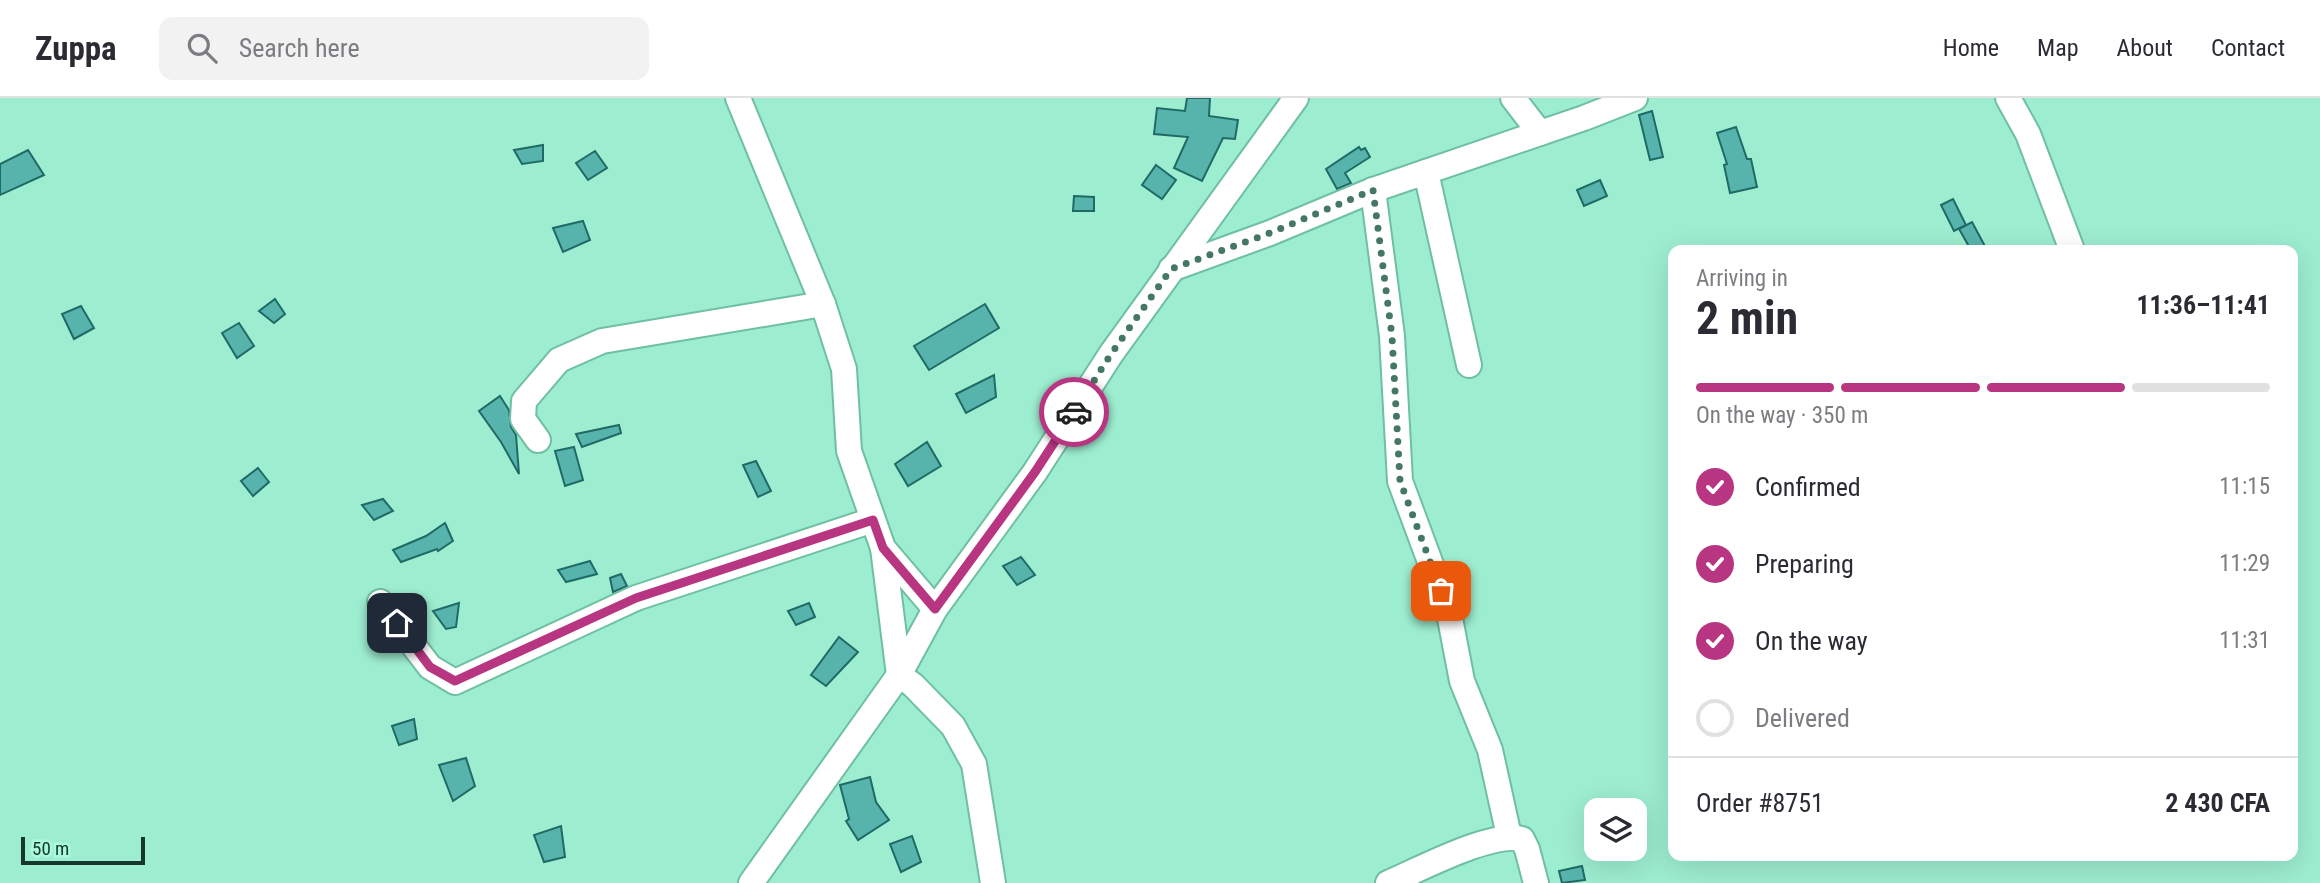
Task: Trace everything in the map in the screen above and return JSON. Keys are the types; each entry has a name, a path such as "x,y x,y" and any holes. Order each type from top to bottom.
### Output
{"street":[{"path":"738,98 823,304 844,369 849,451 883,548 899,675 913,685 953,726 974,764 993,883"},
{"path":"751,883 899,675 935,609 1035,472 1111,354 1296,98"},
{"path":"1513,98 1540,133"},
{"path":"1171,269 1270,233 1373,190 1635,98"},
{"path":"2008,98 2028,134 2070,245"},
{"path":"1426,172 1469,365"},
{"path":"1373,190 1392,336 1400,481 1449,613 1462,681 1490,750 1509,836"},
{"path":"538,440 523,419 524,401 559,360 602,341 823,304"},
{"path":"380,602 430,667 455,681 636,598 873,520"},
{"path":"883,548 935,609"},
{"path":"1388,883 1477,845 1509,836 1522,839 1536,883"}],"building":[{"path":"1187,98 1210,98 1209,116 1238,120 1235,139 1223,138 1202,181 1174,168 1188,137 1154,134 1157,108 1185,111"},
{"path":"1652,111 1663,157 1650,160 1639,115"},
{"path":"1736,127 1747,159 1751,159 1757,187 1730,193 1724,165 1727,164 1717,133"},
{"path":"543,145 543,161 522,164 514,150"},
{"path":"1359,147 1361,150 1365,148 1370,157 1345,173 1351,183 1337,189 1326,169"},
{"path":"28,150 44,175 0,195 0,164"},
{"path":"595,151 607,168 588,180 576,163"},
{"path":"1156,165 1176,180 1162,199 1142,185"},
{"path":"1600,180 1607,196 1584,206 1577,190"},
{"path":"1074,196 1094,197 1094,211 1073,211"},
{"path":"1953,199 1966,225 1954,231 1941,205"},
{"path":"583,221 590,240 563,252 553,228"},
{"path":"1972,222 1984,245 1968,245 1959,229"},
{"path":"275,299 285,314 274,323 259,311"},
{"path":"985,304 999,328 929,370 914,346"},
{"path":"81,306 94,328 74,339 62,314"},
{"path":"239,323 254,346 237,358 222,333"},
{"path":"994,375 996,397 966,413 956,394"},
{"path":"500,396 509,410 511,427 516,435 519,474 479,411"},
{"path":"619,425 621,433 582,447 576,434"},
{"path":"927,442 941,466 908,486 895,464"},
{"path":"574,447 583,480 565,486 555,451"},
{"path":"756,461 771,491 758,497 743,465"},
{"path":"258,468 269,482 253,496 241,481"},
{"path":"383,499 393,511 374,520 362,505"},
{"path":"445,523 453,541 438,551 437,549 401,562 393,550 426,536"},
{"path":"1021,557 1035,575 1017,585 1003,566"},
{"path":"590,561 597,574 566,582 558,570"},
{"path":"621,574 627,586 613,592 610,578"},
{"path":"459,603 456,627 446,629 433,611"},
{"path":"809,603 815,617 796,625 788,611"},
{"path":"839,637 858,652 826,686 811,675"},
{"path":"414,719 417,739 399,745 392,726"},
{"path":"466,758 475,786 453,801 439,765"},
{"path":"870,777 876,802 889,820 858,840 846,821 849,819 840,785"},
{"path":"561,826 565,857 544,862 534,835"},
{"path":"912,836 921,862 901,872 890,844"},
{"path":"1582,866 1585,880 1562,883 1559,871"}],"way so far":[{"path":"1074,412 1171,269 1270,233 1373,190 1392,336 1400,481 1441,591"}],"route":[{"path":"397,623 430,667 455,681 636,598 873,520 883,548 935,609 1035,472 1074,412"}]}
